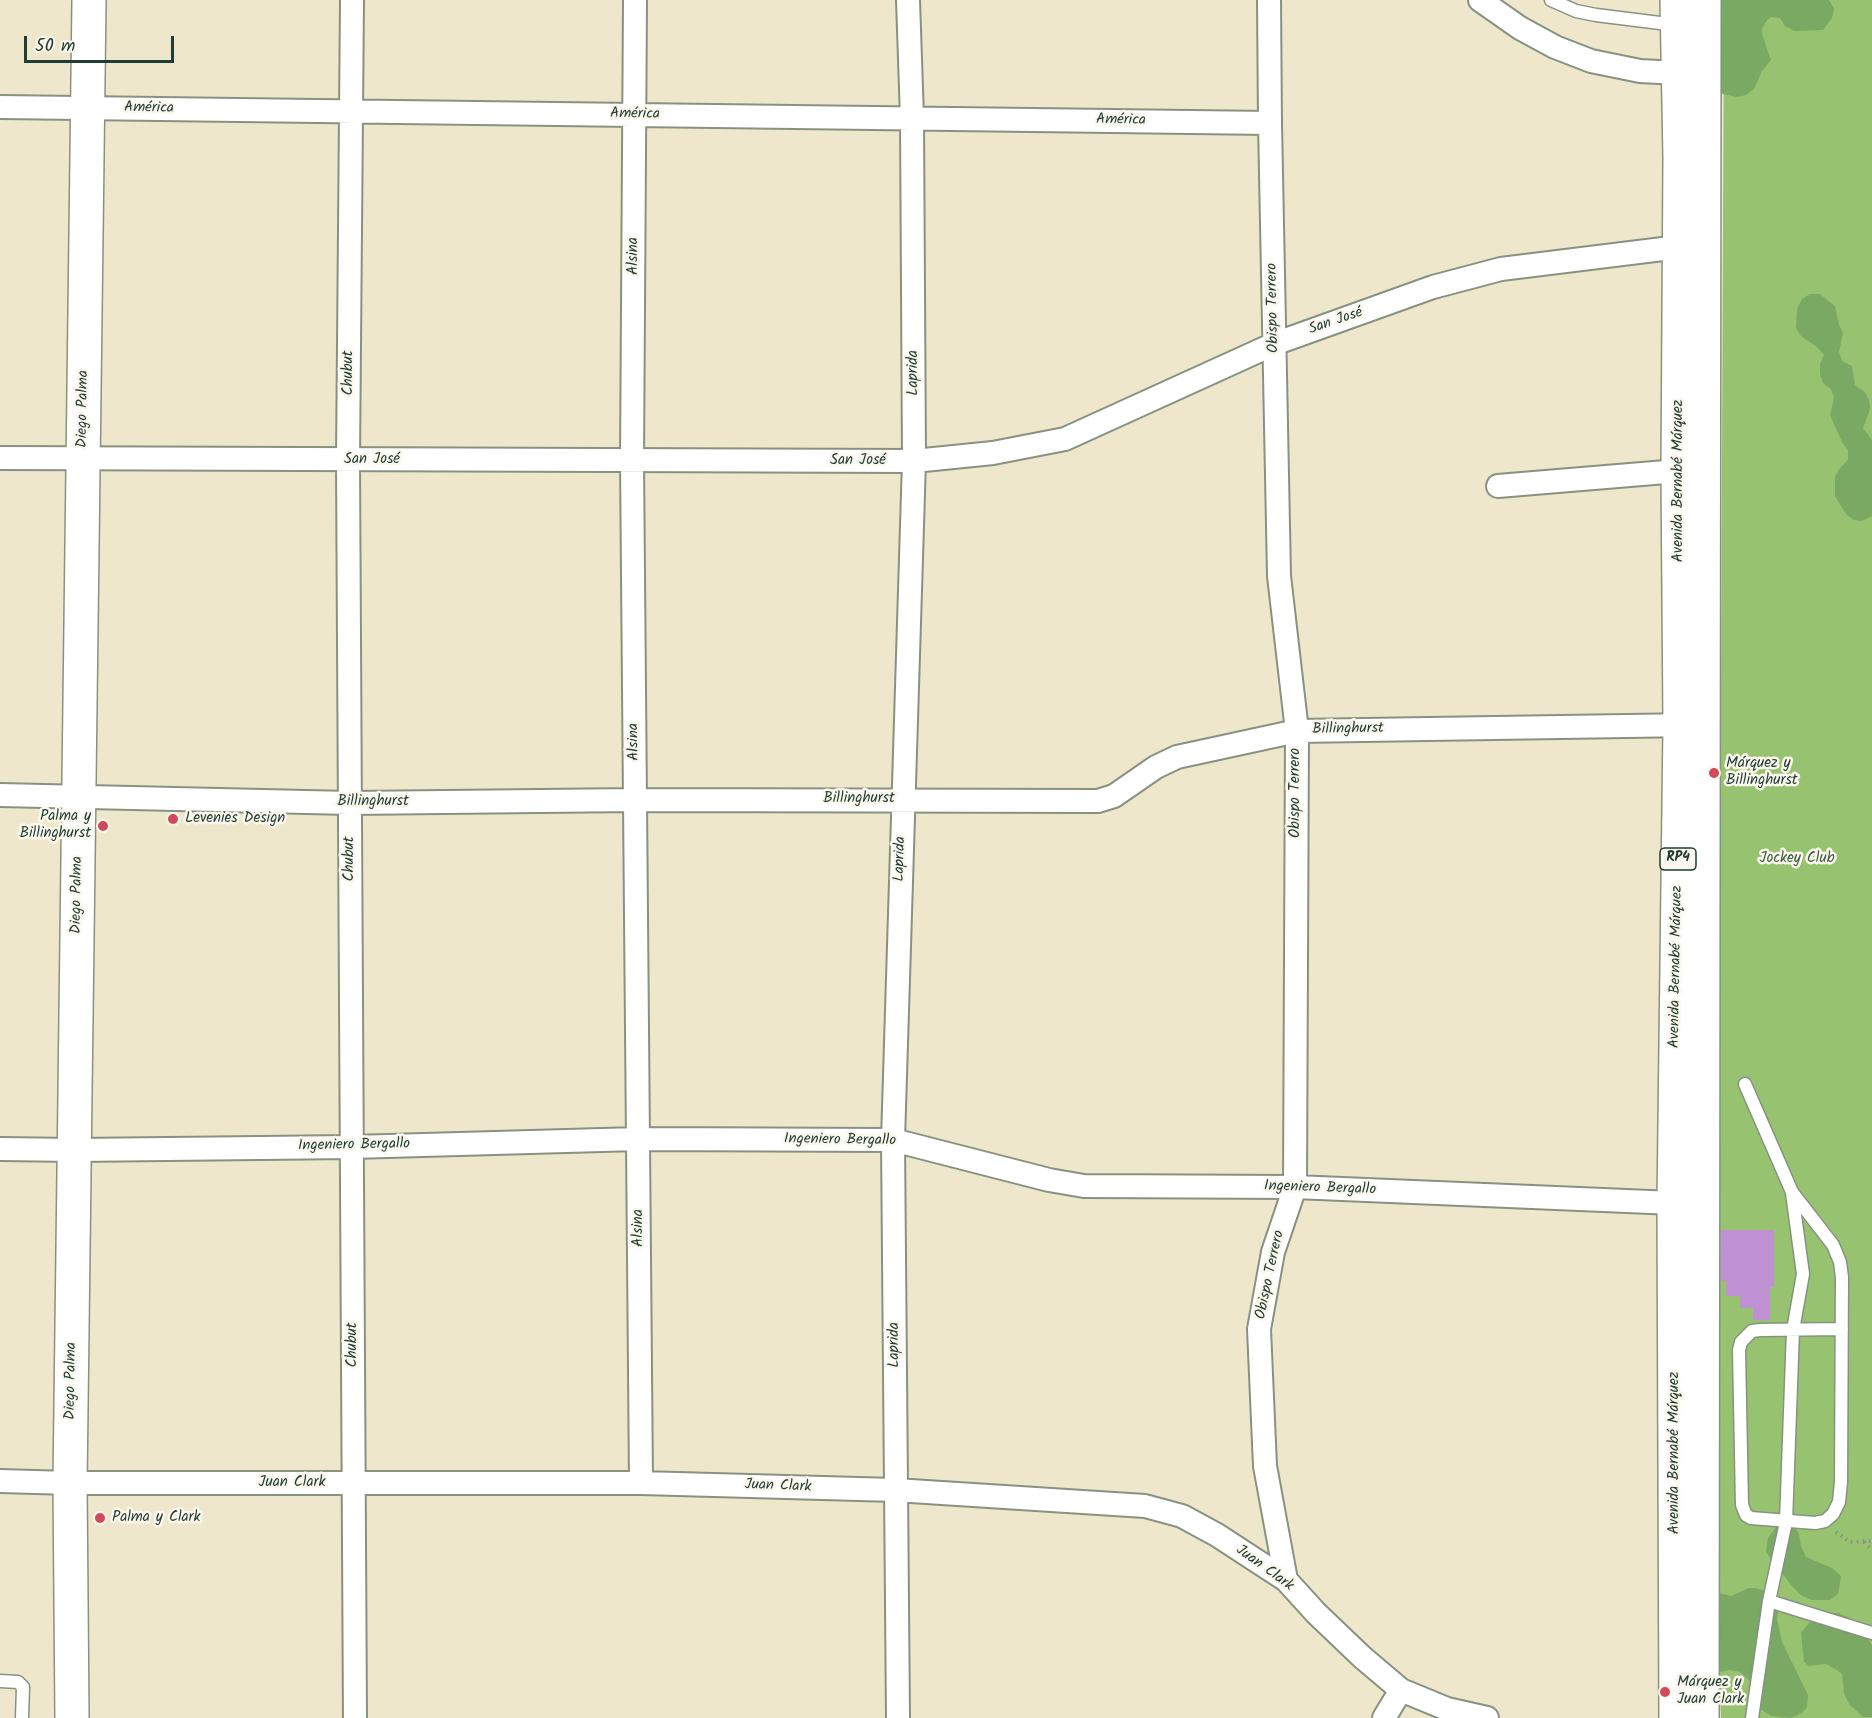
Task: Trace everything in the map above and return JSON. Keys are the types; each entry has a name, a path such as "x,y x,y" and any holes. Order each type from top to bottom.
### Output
{"main road":[{"name":"Diego Palma","path":"72,1718 70,1483 90,0"},
{"name":"Avenida Bernabé Márquez","path":"1676,1718 1674,1203 1691,725 1704,0"},
{"name":"Avenida Bernabé Márquez","path":"1678,12 1678,471 1691,725 1702,1718"}],"street":[{"name":"Chubut","path":"352,0 348,460 355,1718"},
{"name":"Alsina","path":"635,0 632,461 641,1483"},
{"name":"Laprida","path":"898,1718 893,1140 914,461 912,118 908,0"},
{"name":"Obispo Terrero","path":"1269,0 1279,576 1297,731 1295,1187 1273,1252 1259,1329 1265,1466 1286,1580"},
{"path":"1480,0 1520,28 1555,47 1591,61 1640,71 1678,73"},
{"name":"América","path":"0,107 1270,123"},
{"name":"San José","path":"0,458 914,461 993,453 1065,439 1274,344 1432,286 1501,269 1679,247"},
{"path":"1498,486 1678,471"},
{"name":"Billinghurst","path":"0,795 350,803 635,800 1098,801 1114,796 1156,767 1177,757 1297,731 1691,725"},
{"name":"Ingeniero Bergallo","path":"0,1149 352,1147 638,1138 893,1140 1049,1180 1084,1186 1295,1187 1674,1203"},
{"name":"Juan Clark","path":"0,1481 641,1483 896,1490 1145,1506 1182,1516 1217,1535 1286,1580 1316,1613 1401,1690 1447,1709 1487,1718"},
{"path":"1384,1718 1401,1690"}],"lane":[{"path":"1551,0 1576,11 1596,15 1678,12"},
{"path":"1745,1084 1792,1192 1833,1245 1840,1262 1842,1277 1842,1329 1841,1482 1839,1502 1833,1514 1825,1521 1815,1523 1751,1518 1746,1515 1742,1505 1739,1350 1741,1342 1752,1331 1760,1329 1842,1329"},
{"path":"1752,1718 1768,1601 1786,1522 1793,1330 1803,1274 1792,1192"},
{"path":"1768,1601 1872,1633"},
{"path":"0,1681 18,1682 23,1688 22,1718"}],"path":[{"path":"1825,1521 1846,1541 1872,1541"},
{"path":"1863,1541 1872,1550"}],"green space":[{"path":"1720,0 1829,0 1834,9 1832,18 1823,30 1794,31 1785,26 1780,18 1771,17 1767,20 1762,34 1771,60 1762,71 1754,89 1746,95 1737,97 1719,91"},
{"name":"Jockey Club","path":"1724,0 1872,0 1872,1718 1721,1718 1717,1615"},
{"path":"1810,294 1820,294 1835,306 1843,333 1839,352 1842,361 1852,366 1855,385 1864,391 1869,400 1870,409 1863,428 1872,440 1872,516 1862,521 1854,520 1846,514 1835,496 1835,477 1848,460 1848,450 1830,415 1834,398 1831,389 1823,383 1820,374 1820,364 1824,355 1801,336 1796,328 1797,309 1802,299"},
{"path":"1781,1525 1795,1528 1806,1557 1832,1568 1841,1576 1838,1594 1830,1600 1811,1600 1801,1595 1769,1556 1766,1551 1768,1538 1776,1527"},
{"path":"1749,1588 1768,1592 1779,1607 1777,1619 1782,1642 1808,1695 1807,1707 1802,1713 1791,1718 1771,1716 1760,1709 1753,1699 1749,1680 1740,1672 1729,1670 1711,1674 1713,1594 1731,1596"},
{"path":"1826,1613 1838,1613 1850,1618 1859,1626 1872,1645 1872,1717 1863,1717 1849,1704 1844,1693 1842,1674 1826,1664 1809,1666 1804,1662 1801,1633 1809,1623"}],"building":[{"path":"1721,1230 1774,1230 1774,1287 1770,1287 1770,1320 1753,1320 1753,1308 1740,1308 1740,1296 1726,1296 1726,1281 1721,1281"}],"place":[{"name":"Márquez y Billinghurst","path":"1714,773"},
{"name":"Levenies Design","path":"173,819"},
{"name":"Palma y Billinghurst","path":"103,826"},
{"name":"Palma y Clark","path":"100,1518"},
{"name":"Márquez y Juan Clark","path":"1665,1692"}]}
